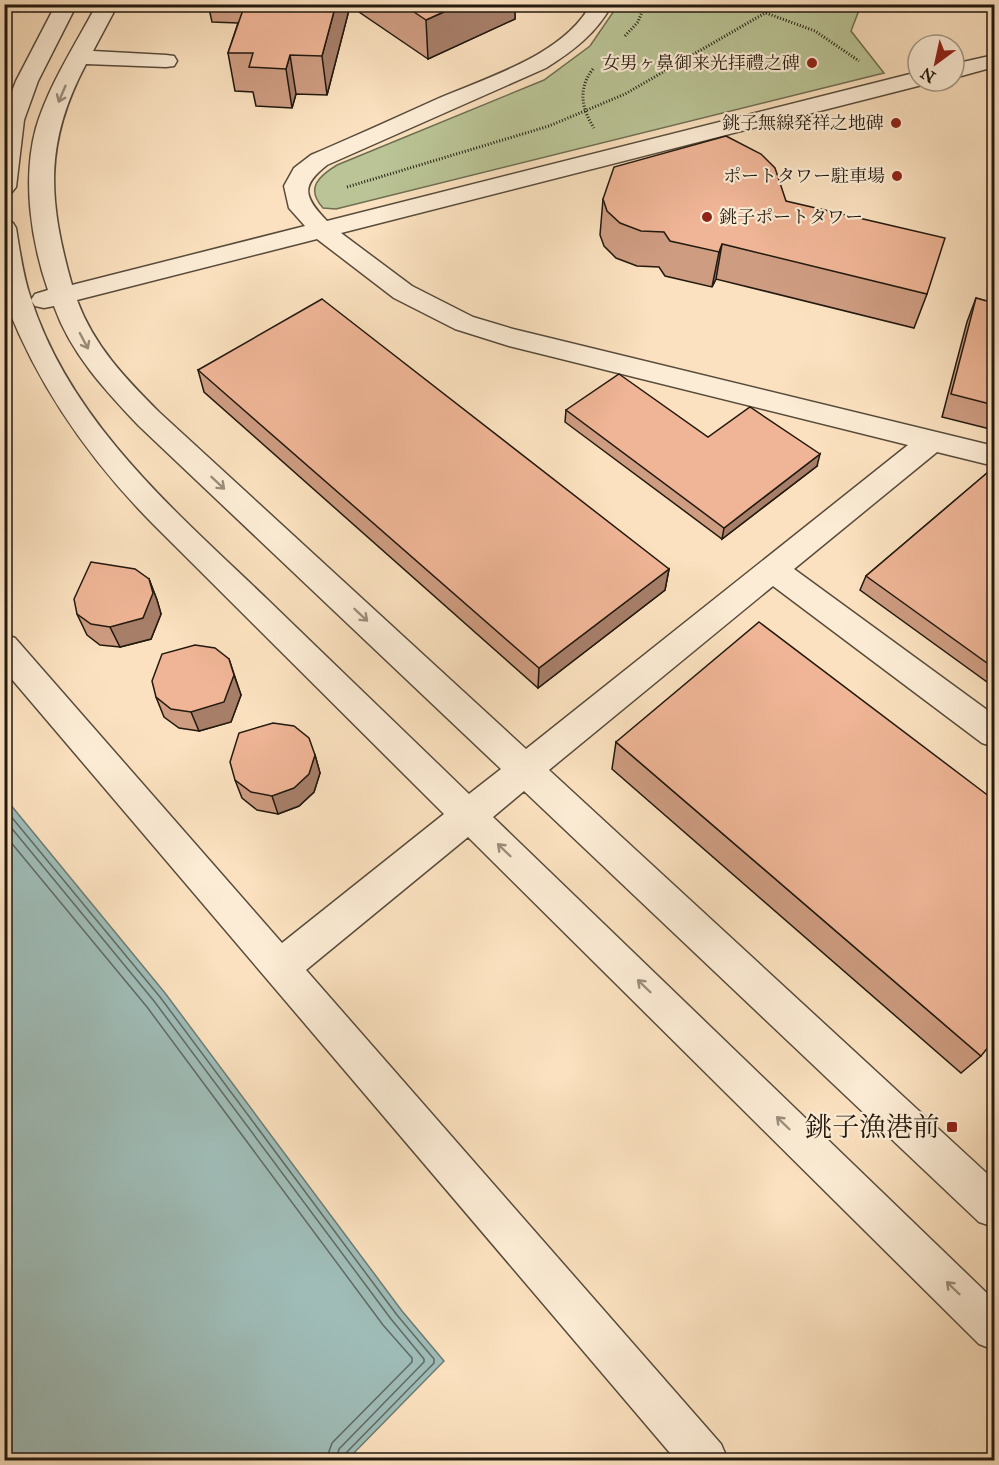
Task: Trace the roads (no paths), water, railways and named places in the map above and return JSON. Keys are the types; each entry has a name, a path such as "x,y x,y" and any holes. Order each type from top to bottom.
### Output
{"street":[{"path":"4,187 13,120 27,81 67,4"},
{"path":"108,4 52,117 44,144 43,186 49,253 63,295 93,357 149,419 525,767 994,1207"},
{"path":"602,4 598,13 570,42 538,63 319,160 302,173 296,186 301,208 323,231 403,292 464,322 509,337 994,456"},
{"path":"81,57 166,61"},
{"path":"966,67 994,61"},
{"path":"13,310 63,295 906,83"},
{"path":"4,228 13,310 94,438 124,475 204,557 994,1329"},
{"path":"281,967 525,767 932,441"},
{"path":"772,569 994,733"},
{"path":"4,646 705,1461"}],"water":[{"path":"5,798 165,993 402,1311 444,1361 347,1460 5,1460"}],"place":[{"name":"女男ヶ鼻御来光拝禮之碑","path":"812,63"},
{"name":"銚子無線発祥之地碑","path":"896,123"},
{"name":"ポートタワー駐車場","path":"897,176"},
{"name":"銚子ポートタワー","path":"707,217"},
{"name":"銚子漁港前","path":"952,1127"}]}
